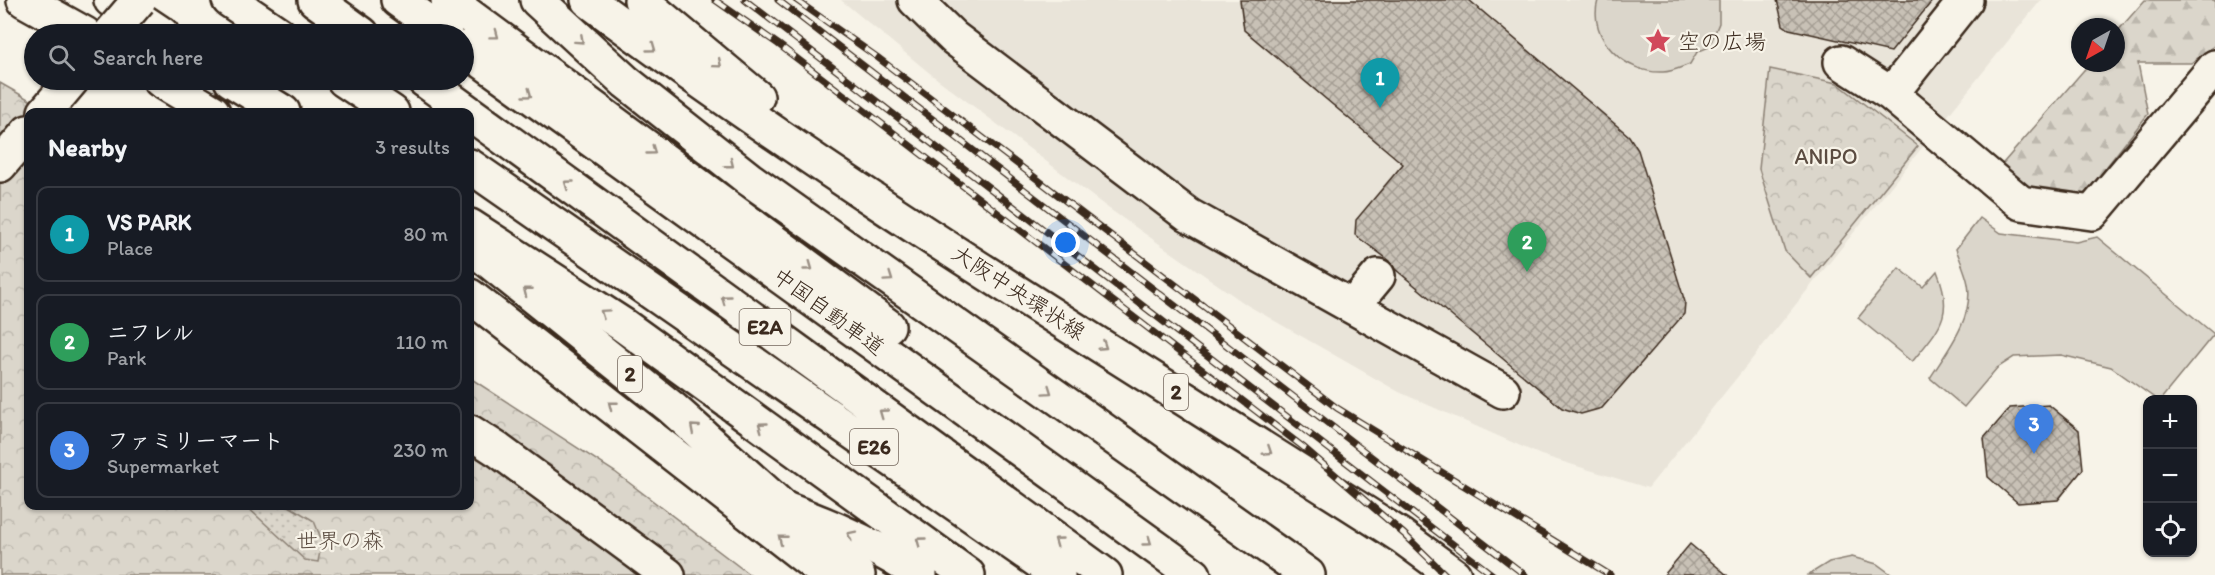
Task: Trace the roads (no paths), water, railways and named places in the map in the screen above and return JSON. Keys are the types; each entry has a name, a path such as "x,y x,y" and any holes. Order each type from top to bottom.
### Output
{"main road":[{"path":"24,0 67,24"},
{"path":"111,0 147,24"},
{"path":"119,24 139,0"},
{"path":"229,0 264,24"},
{"path":"315,0 349,24"},
{"path":"398,0 432,24"},
{"name":"E2A","path":"448,0 963,381 1102,508"},
{"path":"537,0 626,82 749,179 1308,575"},
{"name":"大阪中央環状線","path":"588,0 656,51 895,213 1401,536 1454,575"},
{"path":"641,0 895,213"},
{"path":"915,0 954,38 1188,215 1503,391"},
{"path":"1891,94 1966,0"},
{"name":"中国自動車道","path":"474,55 1194,575"},
{"path":"1841,62 1891,94 2020,203 2092,213 2215,67"},
{"path":"48,108 64,90"},
{"path":"177,90 206,108"},
{"path":"247,90 276,108"},
{"path":"359,90 386,108"},
{"name":"E2A","path":"438,90 463,108"},
{"name":"E2A","path":"474,116 1105,575"},
{"name":"E26","path":"474,169 1058,575"},
{"path":"474,229 623,326 968,575"},
{"name":"2","path":"474,249 672,408 858,575"},
{"path":"1353,306 1378,276"},
{"path":"474,299 828,575"},
{"path":"474,435 668,575"},
{"path":"707,480 845,532 920,575"}],"railway":[{"path":"715,0 778,44 1303,447 1404,534 1446,575"},
{"path":"745,0 1493,575"},
{"path":"778,0 1525,575"},
{"path":"796,0 877,57 1337,408 1610,575"}],"place":[{"name":"空の広場","path":"1658,41"},
{"name":"VS PARK","path":"1380,108"},
{"name":"ニフレル","path":"1527,272"},
{"name":"ファミリーマート","path":"2034,454"}],"park label":[{"name":"ANIPO","path":"1826,156"},
{"name":"世界の森","path":"340,540"}]}
